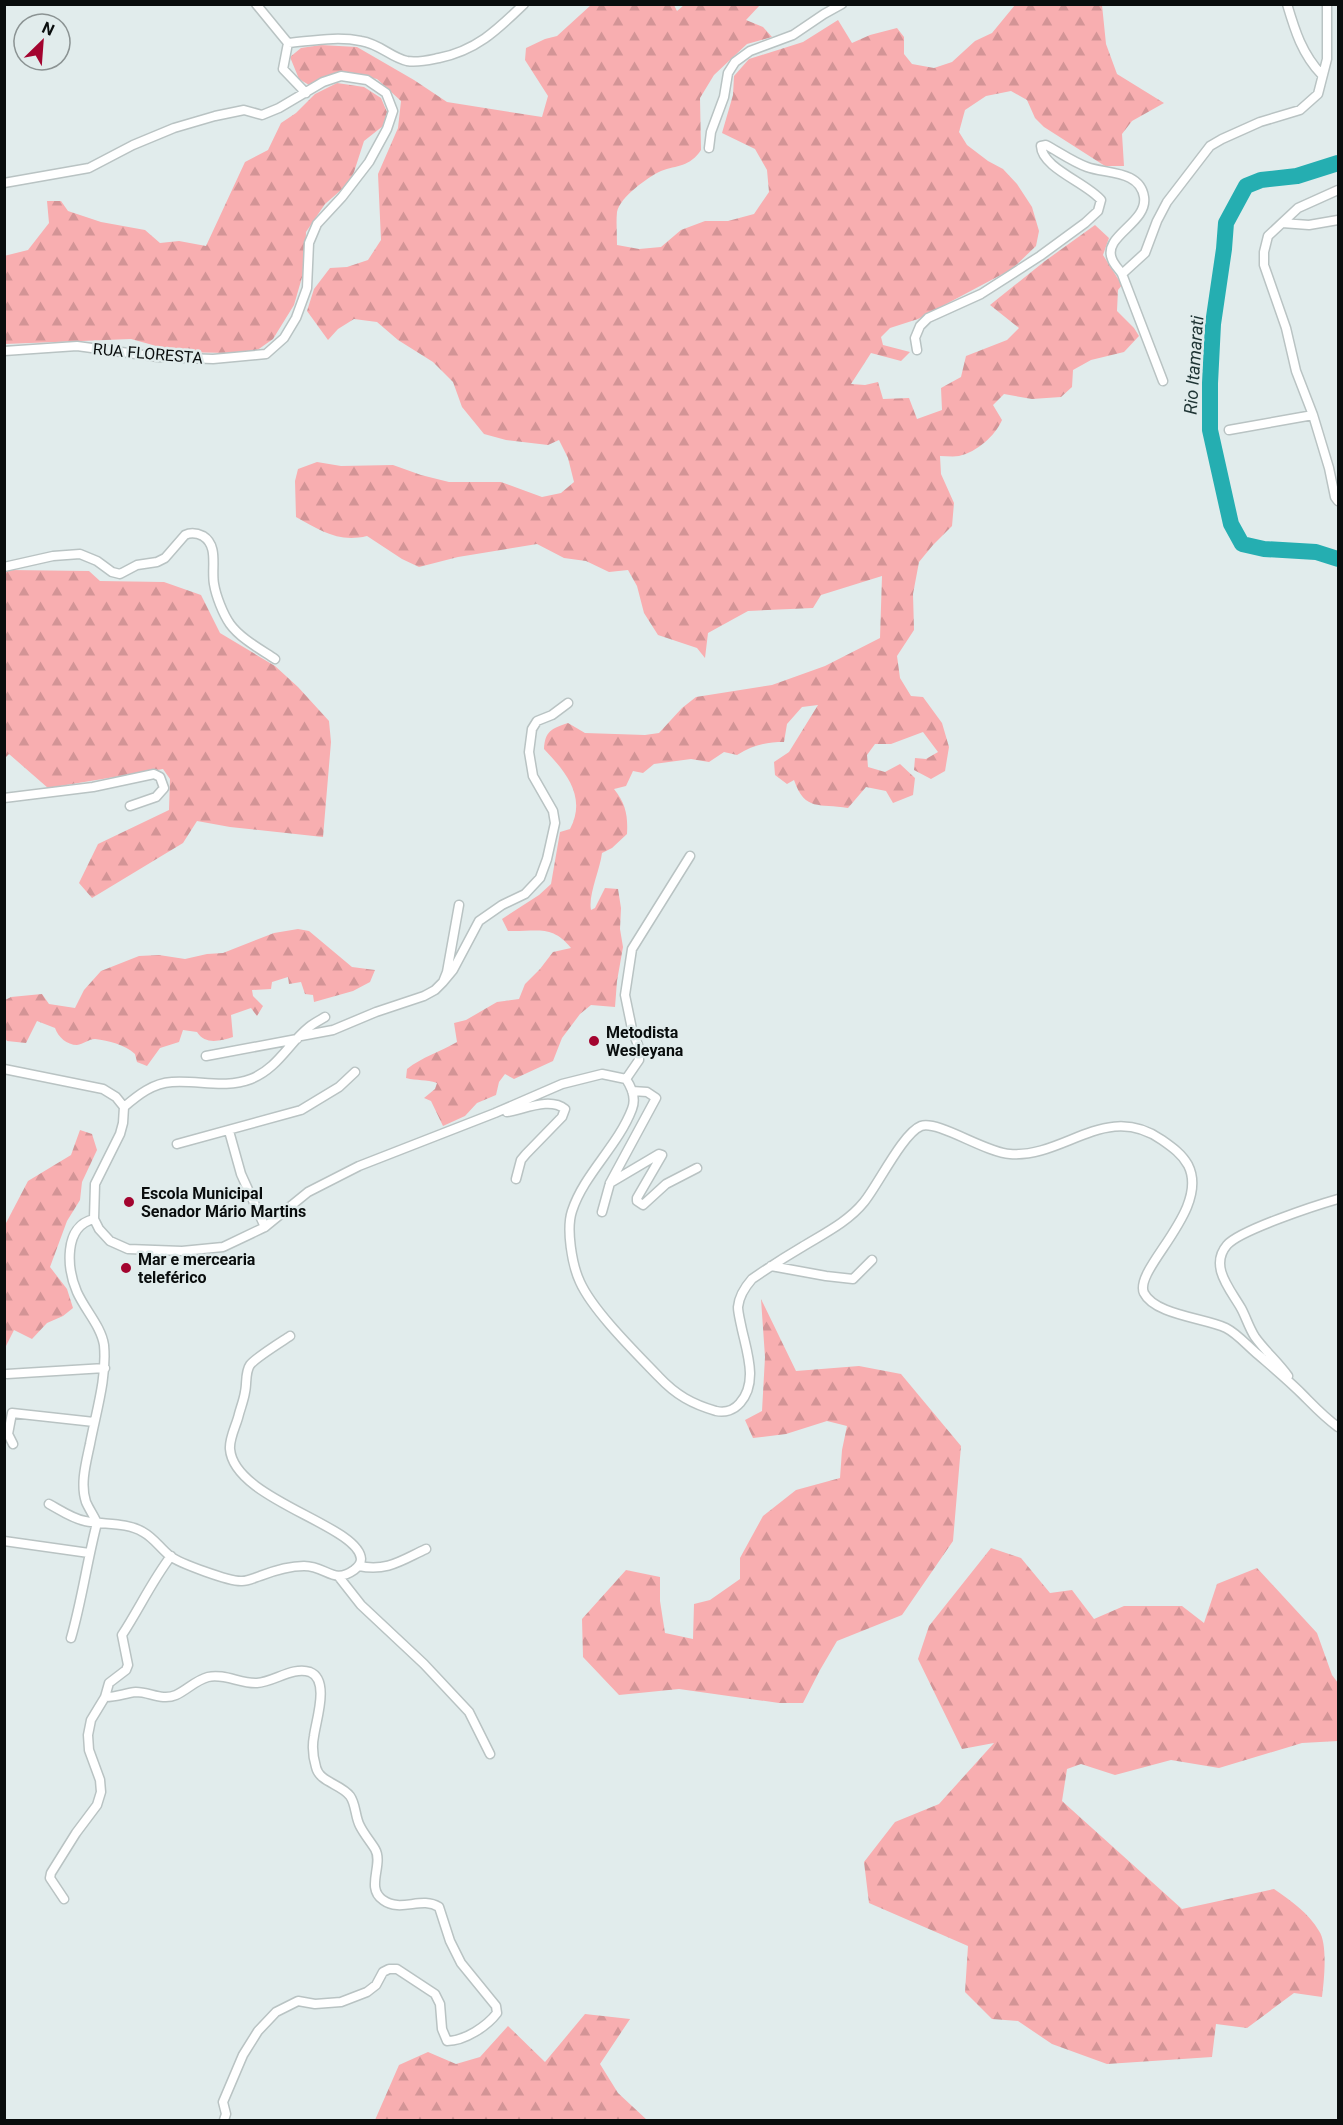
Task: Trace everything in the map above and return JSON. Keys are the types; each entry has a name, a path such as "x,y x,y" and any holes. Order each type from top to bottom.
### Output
{"street":[{"path":"256,4 288,43"},
{"path":"288,43 338,39 362,41 379,46 392,55 408,61 427,60 458,54 477,45 499,29 524,4"},
{"path":"709,148 711,132 724,97 728,73 735,62 750,51 793,35 842,4"},
{"path":"1287,4 1300,45 1310,63 1322,75"},
{"path":"1122,274 1145,254 1157,220 1167,202 1210,146 1260,122 1300,110 1318,94 1327,59 1327,4"},
{"path":"288,43 283,69 306,93"},
{"name":"RUA FLORESTA","path":"4,183 88,168 133,145 174,128 214,116 244,110 262,115 306,93 322,82 341,76 367,80 386,93 393,111 387,129 369,162 342,198 317,224 309,243 307,288 296,318 284,338 266,354 213,359 158,357 76,346 4,351"},
{"path":"916,350 915,338 920,326 928,318 981,294 1040,256 1098,211 1101,200 1095,192 1046,159 1041,150 1041,146 1046,145 1085,167 1119,173 1135,181 1143,193 1144,208 1113,243 1110,252 1112,261 1122,274 1163,381"},
{"path":"1338,190 1298,208 1268,236 1264,252 1264,265 1286,328 1296,371 1313,415 1338,501"},
{"path":"1282,223 1309,225 1338,220"},
{"path":"1229,430 1313,415"},
{"path":"4,567 53,556 80,554 120,574 137,565 157,562 165,558 189,533 201,535 209,541 213,549 212,570 215,587 230,624 245,638 275,659"},
{"path":"206,1056 333,1030 435,990 453,970 478,921 502,905 525,894 540,878 555,823 553,811 533,776 529,752 532,729 537,721 552,715 568,703"},
{"path":"5,799 93,787 154,774 160,777 164,788 156,797 130,806"},
{"path":"626,1079 639,1060 639,1048 632,1029 625,995 632,949 690,856"},
{"path":"443,982 459,905"},
{"path":"124,1107 141,1092 165,1083 209,1084 249,1080 267,1071 281,1059 308,1028 325,1017"},
{"path":"4,1069 103,1089 116,1097 124,1107 123,1123 120,1134 95,1184 94,1219 99,1229 110,1241 128,1250 182,1251 223,1247 265,1227 308,1192 359,1166 562,1084 602,1074 626,1079 632,1090 633,1108 608,1152 579,1195 571,1213 569,1230 579,1282 594,1305 673,1392 696,1405 722,1412 735,1408 748,1395 751,1379 738,1307 744,1289 752,1279 771,1266 848,1219 863,1203 907,1137 918,1127 929,1124 974,1144 1008,1154 1027,1154 1110,1125 1134,1127 1156,1136 1176,1150 1188,1165 1192,1180 1192,1194 1186,1211 1151,1267 1143,1284 1144,1292 1152,1301 1171,1312 1229,1329 1301,1393"},
{"path":"177,1144 301,1110 339,1087 355,1072"},
{"path":"602,1212 610,1183 656,1098 646,1092 632,1090"},
{"path":"495,1113 543,1104 557,1104 566,1109 562,1117 521,1160 516,1179"},
{"path":"229,1131 241,1174 265,1227"},
{"path":"610,1183 659,1154 662,1155 637,1198 637,1202 643,1205 666,1184 697,1168"},
{"path":"1338,1199 1301,1210 1237,1238 1227,1245 1222,1257 1221,1272 1224,1282 1242,1309 1253,1335 1321,1415 1338,1427"},
{"path":"71,1638 97,1523 87,1503 84,1487 105,1368 103,1342 98,1328 76,1292 71,1273 72,1239 76,1228 83,1221 94,1219"},
{"path":"771,1266 853,1279 872,1260"},
{"path":"290,1336 250,1365 230,1448 233,1462 250,1481 353,1545 361,1559 359,1566 345,1576 339,1577"},
{"path":"8,1374 105,1368"},
{"path":"13,1444 8,1434 12,1413 94,1422"},
{"path":"48,1504 83,1521 116,1524 141,1530 157,1541 171,1556 216,1576 243,1581 274,1571 303,1566 322,1569 339,1577 361,1605 424,1664 469,1712 490,1754"},
{"path":"4,1541 89,1553"},
{"path":"359,1566 374,1569 385,1568 426,1549"},
{"path":"64,1899 50,1878 51,1873 97,1805 101,1792 100,1780 89,1750 88,1735 91,1720 105,1696 109,1683 126,1670 128,1665 122,1635 145,1600 160,1570 171,1556"},
{"path":"105,1696 117,1697 135,1692 163,1698 175,1695 208,1677 220,1677 240,1683 258,1683 274,1680 297,1671 310,1672 318,1678 321,1686 313,1738 316,1771 350,1796 359,1825 378,1858 375,1889 379,1897 395,1906 433,1903 439,1907 450,1941 461,1963 496,2006 497,2013 491,2021 457,2041 447,2041 442,2029 440,2004 435,1994 397,1969 383,1972 376,1985 367,1992 341,2002 315,2004 298,2001 287,2005 276,2012 258,2031 243,2055 223,2102 226,2114 224,2121"}],"green space":[{"path":"591,5 674,5 677,11 684,5 760,5 746,20 763,27 772,37 747,44 714,75 700,98 701,150 697,156 688,163 661,171 649,178 635,188 619,206 617,245 639,249 661,247 681,230 705,221 728,221 754,214 769,192 767,170 755,149 722,133 733,95 734,76 749,59 803,42 838,20 852,43 870,35 897,28 904,37 904,54 912,64 934,68 952,62 975,41 992,33 1015,5 1102,5 1106,44 1117,74 1164,103 1132,121 1122,134 1124,166 1105,166 1044,127 1035,118 1027,100 1011,91 986,96 965,110 959,132 967,145 1003,169 1017,184 1032,207 1039,231 1036,246 1012,269 918,319 890,328 881,337 883,345 910,352 901,361 871,353 851,384 865,385 878,382 883,399 909,398 917,419 942,410 941,388 961,377 966,356 1007,340 1019,328 990,305 1095,225 1109,238 1103,255 1122,285 1118,290 1117,311 1139,336 1124,352 1091,360 1073,370 1072,387 1061,397 1032,399 1004,394 993,405 1002,420 990,437 979,447 966,454 940,456 941,474 954,503 952,526 919,562 913,594 914,630 897,656 900,678 911,696 923,697 942,723 949,747 945,771 931,779 914,770 915,758 926,759 938,752 923,732 891,744 875,744 867,755 868,767 885,772 900,764 915,778 913,795 893,803 886,791 866,787 848,808 808,802 798,790 794,780 787,784 775,775 774,762 789,752 818,705 802,707 787,724 784,742 760,745 737,755 724,752 709,762 691,759 654,764 643,773 633,771 626,786 614,789 625,810 627,834 612,848 602,853 591,904 591,910 595,908 605,888 618,889 623,947 615,1007 591,1005 580,1014 562,1038 553,1061 514,1079 505,1074 499,1082 496,1095 477,1103 465,1116 443,1126 431,1101 424,1098 435,1089 437,1083 406,1078 407,1069 457,1042 454,1023 466,1020 497,1002 519,999 525,984 553,952 571,948 564,940 550,932 508,931 502,919 539,895 551,884 560,832 570,829 575,817 576,806 572,786 560,767 544,749 548,734 568,723 585,733 645,735 659,733 682,708 696,697 772,685 825,666 880,638 882,576 821,595 813,608 748,611 708,633 705,658 697,648 658,635 644,613 637,586 628,570 609,572 586,561 564,558 537,544 458,557 419,567 402,559 367,536 347,538 330,534 296,517 295,481 298,469 317,462 341,466 393,465 449,482 501,482 542,497 561,493 574,482 568,458 559,440 548,445 506,440 484,434 462,407 453,382 433,362 398,340 377,322 354,319 338,329 328,340 307,311 314,289 330,268 347,267 368,260 381,240 378,174 398,128 401,101 377,79 341,72 309,85 299,79 290,57 301,48 321,45 357,47 447,102 542,117 548,96 525,60 526,48 557,36"},
{"path":"337,83 364,87 381,98 387,112 383,126 364,141 348,184 325,204 306,232 305,267 294,305 273,339 256,351 231,353 178,352 131,339 5,344 4,256 28,250 49,223 47,201 61,201 68,211 101,222 145,230 160,243 179,241 206,246 245,162 268,150 281,123 296,113 315,94"},
{"path":"5,571 89,571 100,581 164,582 201,595 220,633 275,666 329,721 331,742 323,837 197,821 183,843 92,898 79,883 98,844 169,810 170,779 163,769 48,788 9,754 5,758"},
{"path":"298,929 309,931 352,967 375,970 370,982 353,991 314,1002 313,995 305,994 301,982 289,984 288,977 272,982 271,989 252,990 253,996 263,1006 257,1016 251,1008 231,1015 233,1037 218,1041 208,1040 197,1032 183,1030 179,1042 160,1048 147,1066 137,1062 135,1054 121,1045 95,1039 73,1045 63,1040 55,1028 37,1021 26,1043 7,1041 5,1038 5,1000 11,997 42,994 49,1004 75,1008 84,990 101,971 139,956 159,955 185,959 223,953 274,933"},
{"path":"80,1130 92,1134 97,1150 82,1182 80,1200 67,1221 50,1267 67,1289 73,1308 63,1316 47,1323 32,1339 14,1330 5,1348 5,1225 28,1181 71,1155"},
{"path":"761,1299 796,1371 859,1366 901,1374 961,1446 953,1541 902,1615 837,1641 803,1703 779,1703 679,1689 619,1695 583,1657 582,1619 626,1570 660,1577 660,1601 665,1633 693,1639 694,1604 710,1600 740,1579 740,1558 763,1516 796,1490 840,1478 847,1426 827,1421 786,1434 753,1438 745,1420 762,1411 765,1357"},
{"path":"991,1548 1021,1558 1050,1593 1072,1590 1094,1619 1124,1606 1182,1606 1204,1623 1217,1584 1257,1568 1317,1633 1332,1675 1338,1683 1338,1741 1302,1743 1219,1768 1171,1760 1115,1775 1081,1764 1067,1769 1062,1801 1182,1909 1274,1889 1293,1902 1315,1924 1322,1937 1325,1963 1322,1997 1294,1993 1247,2028 1216,2024 1212,2057 1107,2064 1052,2044 1018,2021 992,2019 965,1992 968,1946 869,1903 864,1862 895,1822 939,1804 994,1743 962,1749 918,1659 929,1626"},
{"path":"585,2014 630,2019 600,2064 618,2093 647,2120 375,2120 399,2065 428,2052 456,2064 480,2057 508,2026 545,2062"}],"waterway":[{"name":"Rio Itamarati","path":"1338,163 1297,176 1261,180 1246,186 1226,223 1213,324 1210,383 1210,430 1231,524 1242,544 1264,549 1316,552 1338,559"}],"place":[{"name":"Metodista Wesleyana","path":"594,1041"},
{"name":"Escola Municipal Senador Mário Martins","path":"129,1202"},
{"name":"Mar e mercearia teleférico","path":"126,1268"}]}
